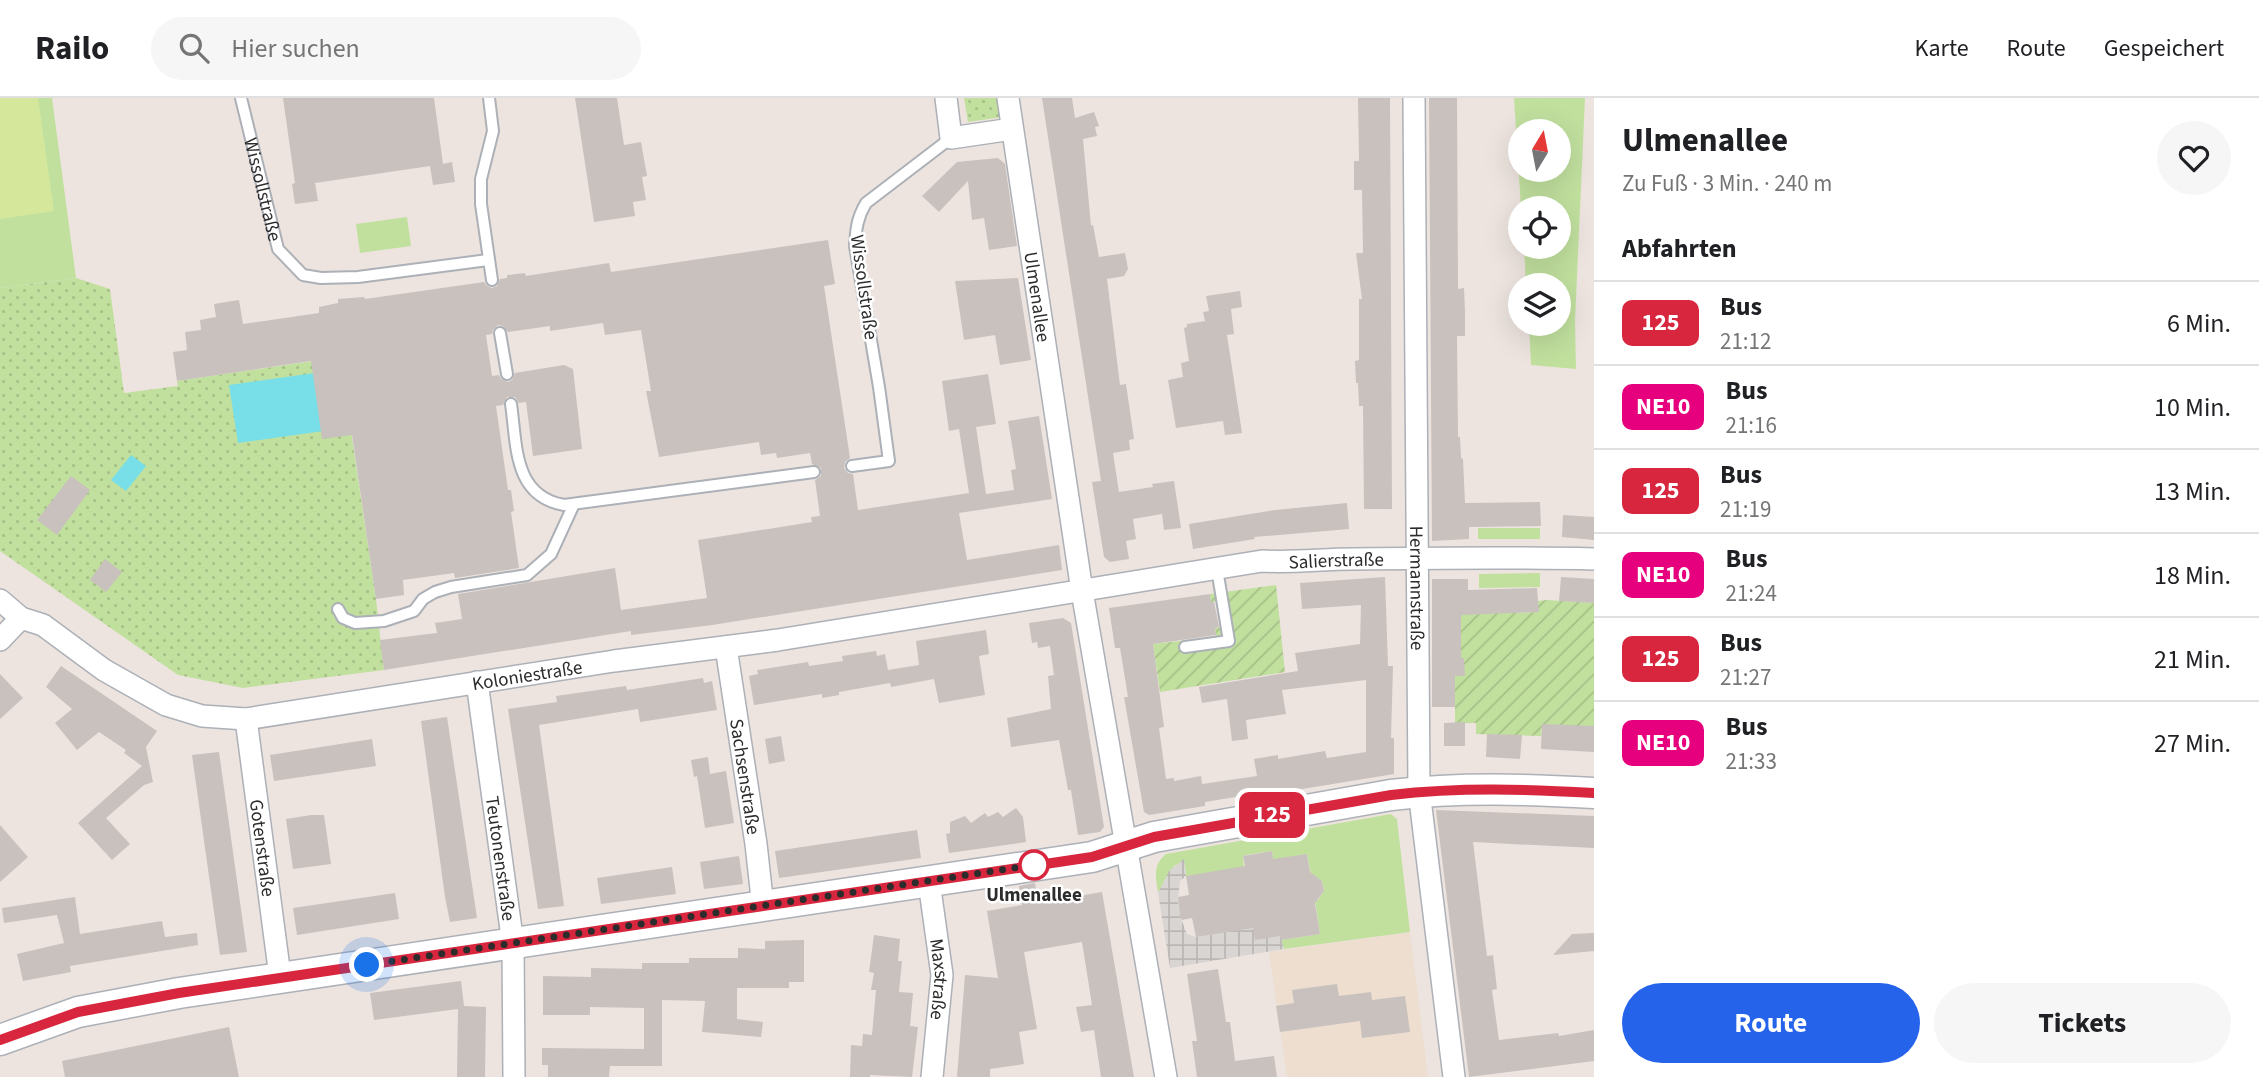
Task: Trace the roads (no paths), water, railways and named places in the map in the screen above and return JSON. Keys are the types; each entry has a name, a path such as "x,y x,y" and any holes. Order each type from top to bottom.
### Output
{"street":[{"path":"946,98 951,138"},
{"name":"Ulmenallee","path":"1008,98 1082,591 1166,1077"},
{"name":"Hermannstraße","path":"1414,98 1419,792 1454,1077"},
{"name":"Wissollstraße","path":"951,138 1012,129"},
{"name":"Salierstraße","path":"1082,591 1262,561 1287,563 1349,559 1594,559"},
{"name":"Koloniestraße","path":"0,600 21,618 43,625 104,670 166,705 202,716 246,719 614,661 802,637 1082,591"},
{"path":"0,640 21,618"},
{"name":"Sachsenstraße","path":"726,647 763,907"},
{"name":"Teutonenstraße","path":"477,682 513,943 514,1077"},
{"name":"Gotenstraße","path":"246,719 280,976"},
{"path":"0,1040 78,1012 280,976 1092,857 1154,837 1419,792 1510,789 1594,793"},
{"name":"Maxstraße","path":"929,882 942,975 932,1077"}],"lane":[{"name":"Wissollstraße","path":"241,98 278,249 303,275 321,278 358,277 488,260"},
{"path":"489,98 493,131 481,179 481,204 492,280"},
{"name":"Wissollstraße","path":"852,466 889,461 855,246 859,214 866,203 951,138"},
{"path":"500,333 507,374"},
{"path":"511,404 523,477 529,486 556,503 574,504 814,472"},
{"path":"338,609 343,618 355,623 384,621 414,611 423,599 435,592 527,575 551,554 574,504"},
{"path":"1185,647 1229,641 1217,569"}],"water":[{"path":"329,371 338,429 238,443 229,385"},
{"path":"131,455 146,466 126,491 111,480"}],"place":[{"name":"Ulmenallee","path":"1034,865"}]}
